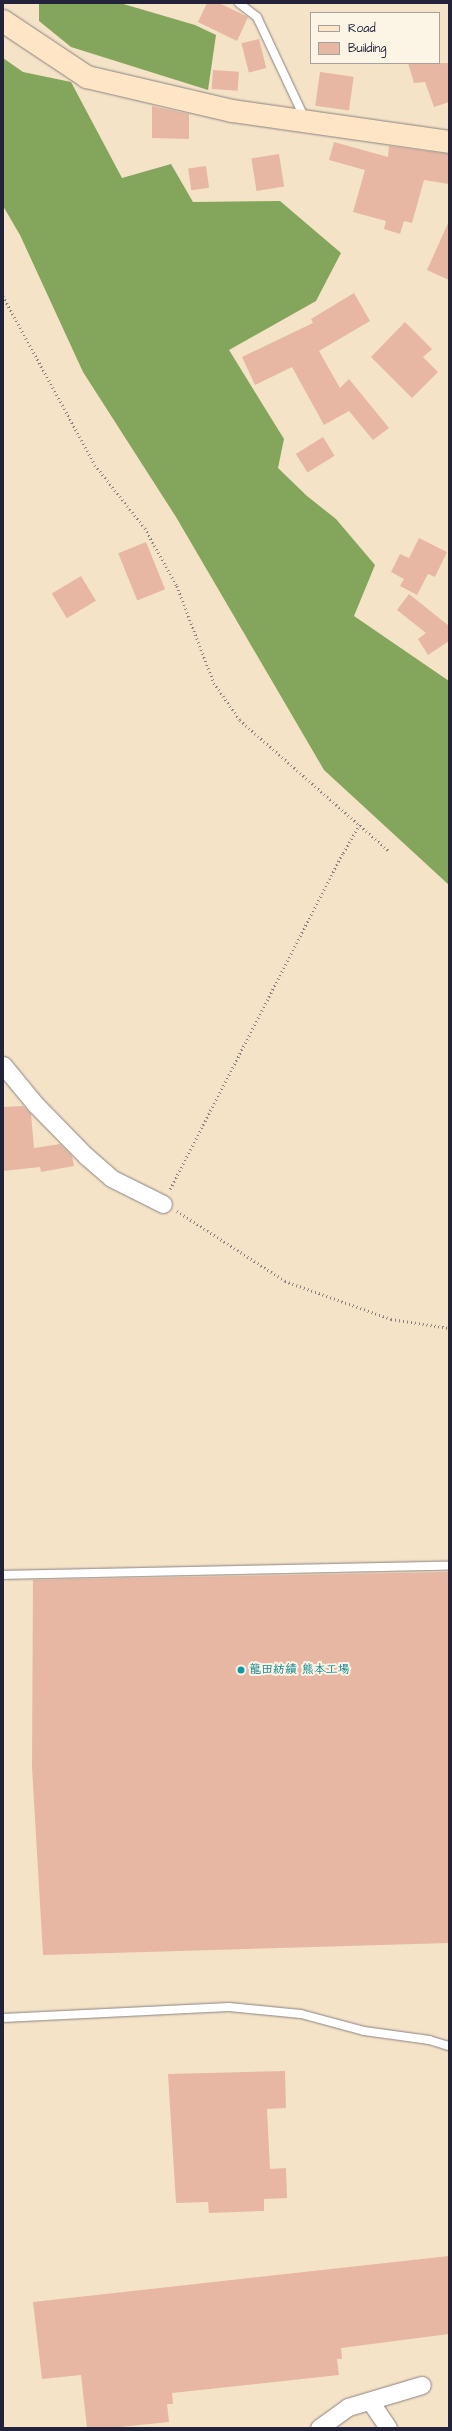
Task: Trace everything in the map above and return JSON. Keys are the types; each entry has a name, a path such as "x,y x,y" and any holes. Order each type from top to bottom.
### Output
{"street":[{"path":"3,22 87,77 232,111 449,142"},
{"path":"3,1065 35,1104 86,1156 111,1178 163,1204"},
{"path":"319,2428 348,2407 422,2385"},
{"path":"370,2400 388,2428"}],"lane":[{"path":"239,3 257,17 306,122"},
{"path":"3,1574 449,1566"},
{"path":"3,2018 229,2007 301,2014 364,2031 429,2040 449,2046"}],"path":[{"path":"3,296 95,465 145,528 177,586 214,683 240,720 390,850"},
{"path":"360,824 343,853 163,1204 185,1215 285,1281 391,1319 449,1328"}],"green space":[{"path":"39,3 120,3 195,25 216,35 208,90 71,47 39,21"},
{"path":"3,58 23,72 71,82 122,178 171,164 193,202 280,201 341,253 316,301 229,350 284,439 278,468 307,496 336,519 375,565 354,616 449,681 449,885 324,770 176,517 83,372 20,235 3,206"}],"building":[{"path":"207,3 219,3 248,17 237,41 198,22"},
{"path":"259,39 266,68 249,72 242,43"},
{"path":"449,63 449,102 434,107 425,82 414,83 408,64"},
{"path":"213,70 239,72 238,91 212,89"},
{"path":"320,72 354,77 349,110 315,106"},
{"path":"152,106 189,114 189,139 152,138"},
{"path":"334,142 388,157 389,146 449,154 449,184 424,180 412,223 404,221 400,234 384,229 386,221 353,212 365,170 329,160"},
{"path":"279,154 284,187 257,191 251,158"},
{"path":"206,166 209,188 191,190 188,169"},
{"path":"449,221 449,280 427,270"},
{"path":"354,293 370,321 319,351 340,388 349,379 389,428 373,440 349,411 324,425 292,367 255,385 242,357 313,323 311,319"},
{"path":"405,322 432,349 423,357 438,372 412,398 371,357"},
{"path":"323,437 335,456 308,473 296,454"},
{"path":"419,538 447,552 435,577 428,574 417,595 400,586 404,579 391,572 400,554 409,558"},
{"path":"146,542 165,589 137,601 118,553"},
{"path":"81,576 96,601 67,618 52,594"},
{"path":"409,594 449,626 449,641 428,655 418,639 426,633 397,610"},
{"path":"23,1106 31,1114 34,1148 60,1144 72,1156 74,1166 41,1172 40,1167 3,1171 3,1107"},
{"name":"龍田紡績 熊本工場","path":"449,1572 449,1943 43,1955 32,1767 33,1580"},
{"path":"285,2071 286,2108 267,2109 270,2169 286,2168 287,2198 264,2199 264,2211 209,2213 208,2202 176,2203 168,2074"},
{"path":"449,2256 449,2334 341,2348 342,2359 337,2359 339,2375 172,2393 173,2404 167,2404 169,2422 110,2428 87,2428 81,2375 42,2379 33,2302"}],"place":[{"name":"龍田紡績 熊本工場","path":"241,1670"}]}
